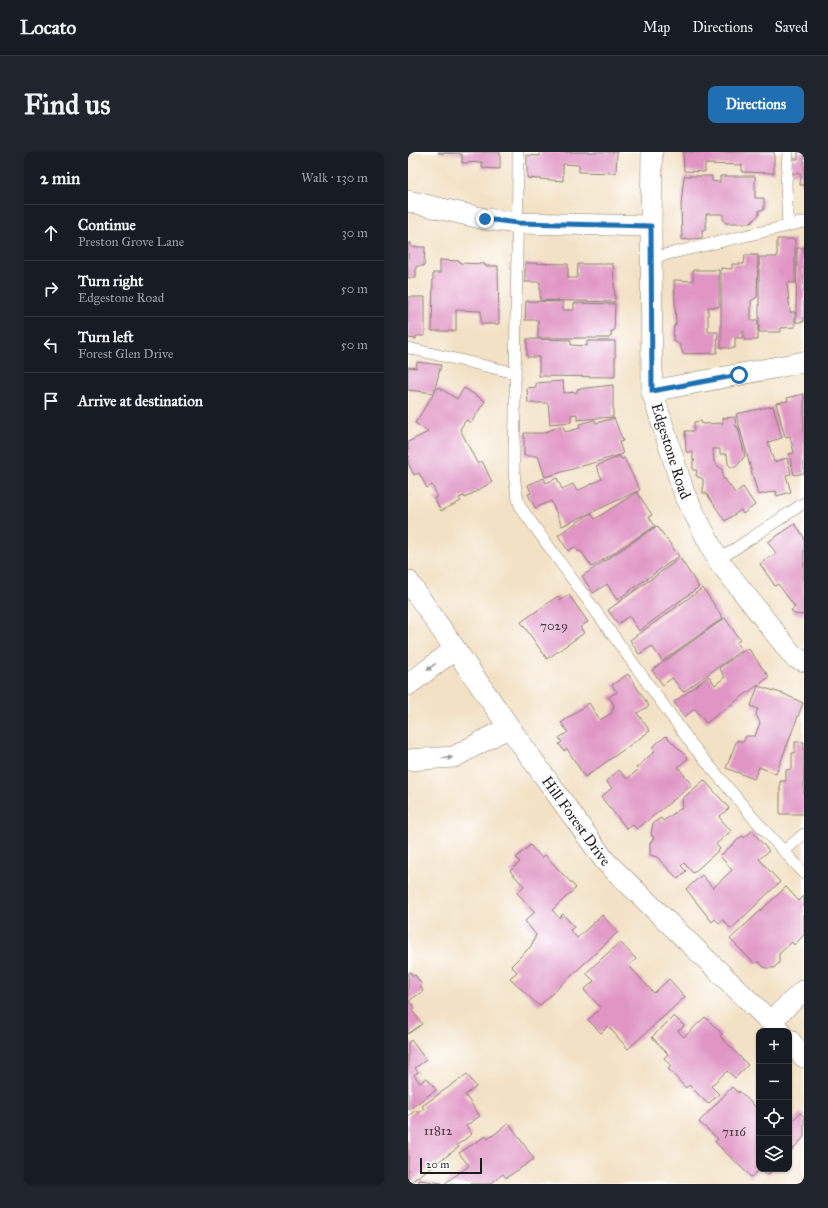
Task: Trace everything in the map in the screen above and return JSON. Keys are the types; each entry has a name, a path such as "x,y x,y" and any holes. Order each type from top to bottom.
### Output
{"street":[{"name":"Edgestone Road","path":"652,152 652,391 684,493 718,560 794,657 804,661"},
{"path":"408,201 485,219 518,223 651,226"},
{"path":"652,391 804,362"},
{"name":"Hill Forest Drive","path":"408,581 509,727 605,861 776,1026"},
{"path":"408,685 455,649"},
{"path":"408,760 454,757 509,727"},
{"path":"776,1026 804,990"},
{"path":"792,1043 804,1057"}],"lane":[{"path":"518,152 515,373 516,490 521,508 693,746 756,822 804,873"},
{"path":"788,152 786,185 788,225"},
{"path":"651,258 804,222"},
{"path":"408,348 515,373"},
{"path":"718,560 804,503"},
{"path":"784,851 804,834"}],"building":[{"path":"438,152 500,152 500,169 482,168 482,162 462,163 462,154"},
{"path":"540,152 617,152 616,173 579,172 579,165 563,164 563,181 527,178 527,155 540,156"},
{"path":"683,152 774,152 774,173 742,172 742,165 705,164 705,172 684,171"},
{"path":"798,152 804,152 804,185 800,185 801,174 792,173 792,159 798,159"},
{"path":"684,176 712,176 712,181 720,182 720,176 755,176 755,198 764,198 764,210 759,210 759,214 751,223 726,223 723,219 723,214 706,214 706,230 702,230 702,238 682,240 681,205"},
{"path":"777,239 795,239 795,283 787,283 790,312 795,312 795,327 781,328 781,332 759,332 759,257 777,257"},
{"path":"408,243 411,243 411,247 425,247 424,266 416,266 416,278 408,278"},
{"path":"797,248 804,248 804,322 796,322"},
{"path":"745,255 758,255 757,297 751,301 751,320 758,320 758,340 744,340 744,331 742,331 742,338 735,338 735,348 721,348 721,268 732,269 732,264 744,264"},
{"path":"440,260 460,261 460,263 485,264 485,266 498,266 499,324 481,324 481,311 456,310 456,331 432,331 433,273 440,273"},
{"path":"525,263 568,264 568,278 577,278 578,264 613,264 615,302 540,300 540,282 525,282"},
{"path":"693,270 719,270 719,307 708,307 708,332 718,332 717,353 683,354 680,345 673,340 674,325 676,325 674,280 693,281"},
{"path":"408,297 425,297 425,336 416,336 416,339 408,338"},
{"path":"526,301 563,302 563,310 574,310 574,303 615,304 614,331 611,331 611,336 609,338 538,338 538,320 525,320"},
{"path":"527,339 571,340 571,345 587,346 587,341 615,341 615,377 539,376 539,357 527,357"},
{"path":"417,362 441,365 434,393 408,390 408,367 416,368"},
{"path":"563,381 564,393 577,392 577,389 613,385 613,417 577,420 577,414 571,415 571,422 550,424 548,403 528,403 527,388 536,387 536,383"},
{"path":"438,387 457,399 464,388 485,401 471,423 466,420 460,429 477,463 482,461 492,482 465,498 464,496 459,498 461,501 441,511 434,498 438,497 432,485 427,488 419,473 414,475 408,463 408,458 410,457 408,454 408,442 428,432 415,423"},
{"path":"804,394 804,473 794,475 789,454 794,453 790,436 785,437 776,403 788,401 787,398"},
{"path":"773,406 782,438 768,442 774,462 787,458 791,474 786,475 791,492 777,496 776,491 758,495 736,414"},
{"path":"735,417 736,427 738,427 745,456 736,467 731,467 728,464 727,454 720,454 720,449 713,449 714,463 722,469 723,479 725,479 735,493 743,487 755,505 743,514 741,510 725,521 706,493 703,493 703,479 696,476 697,470 693,470 693,461 695,460 693,460 693,452 686,452 685,431 694,431 694,422 701,421 702,424 723,423 723,418"},
{"path":"614,418 623,441 619,442 623,454 545,477 538,456 524,456 524,433 543,433 563,425 565,432 580,428 579,424 595,420 596,423"},
{"path":"620,456 621,459 624,458 640,490 562,526 551,501 535,508 528,494 531,493 528,485 544,478 546,483 557,478 562,489 573,484 577,491 602,479 596,466"},
{"path":"637,492 652,515 649,517 655,526 592,567 581,551 579,552 575,547 568,551 558,535 591,513 595,519"},
{"path":"795,524 804,537 804,615 794,614 791,610 795,607 778,584 775,586 760,564 776,553 768,542"},
{"path":"657,526 679,556 617,600 607,584 593,593 582,576"},
{"path":"680,558 699,587 639,631 629,616 618,624 608,610"},
{"path":"703,588 723,618 662,661 652,646 639,654 630,640"},
{"path":"569,595 588,622 580,627 584,633 547,659 521,622 558,596 561,600"},
{"path":"725,618 740,640 736,643 742,650 683,692 672,678 663,685 652,670"},
{"path":"748,648 769,677 706,723 695,709 684,717 674,702 709,676 715,685 725,677 719,668"},
{"path":"628,674 649,706 637,713 650,731 585,777 567,749 564,751 559,744 562,742 559,738 568,732 561,723 589,703 600,720 612,713 614,705 609,697 617,692 612,685"},
{"path":"758,686 784,694 803,703 776,774 759,767 754,779 726,768 737,740 743,742 746,736 755,736 760,723 756,714 758,709 751,706"},
{"path":"666,736 688,758 678,767 692,785 637,829 633,825 627,829 601,797 612,788 606,781 619,770 627,779 638,770 636,768 655,751 652,747"},
{"path":"795,742 804,742 804,814 780,814 780,781 786,781 786,770 792,769 792,753 795,753"},
{"path":"704,780 729,808 719,817 731,831 716,844 720,849 693,873 684,863 681,866 686,871 678,879 657,857 650,855 650,843 654,838 651,834 653,823 661,818 663,821 683,807 682,799"},
{"path":"752,831 769,851 759,859 780,882 731,929 723,920 719,923 715,919 712,922 686,889 702,875 713,888 732,870 720,856 742,836 744,838"},
{"path":"530,845 542,858 545,855 576,888 552,910 559,918 563,914 574,927 570,930 577,938 602,915 618,932 539,1006 510,978 517,972 511,966 531,946 536,935 525,921 535,912 517,893 524,886 510,871 520,862 516,858"},
{"path":"786,887 799,901 804,896 804,935 794,945 792,942 779,954 779,963 774,968 765,968 758,961 755,964 730,939"},
{"path":"620,942 636,959 629,966 654,993 669,979 685,997 628,1049 608,1026 601,1033 588,1020 601,1008 584,990 594,981 586,973"},
{"path":"410,972 413,976 415,975 422,985 420,986 423,991 409,1001 415,1008 412,1010 422,1024 408,1034 408,974"},
{"path":"674,1016 684,1026 678,1031 684,1037 705,1017 722,1034 720,1036 748,1065 735,1078 727,1071 711,1086 719,1094 708,1104 689,1085 686,1088 668,1069 671,1066 664,1058 668,1054 652,1037"},
{"path":"411,1040 426,1060 415,1068 418,1072 414,1075 420,1083 427,1078 436,1090 408,1110 408,1043"},
{"path":"467,1074 476,1087 465,1095 480,1116 466,1126 472,1134 457,1145 459,1147 408,1184 408,1116 416,1110 418,1113 424,1109 422,1106"},
{"path":"732,1087 738,1093 739,1091 756,1107 757,1172 751,1177 715,1142 718,1139 699,1122"},
{"path":"800,1113 804,1116 804,1137 792,1150 792,1136 792,1121"},
{"path":"509,1123 534,1159 506,1178 503,1174 490,1184 445,1183 469,1166 459,1153 486,1136 488,1139"},
{"path":"419,1180 442,1183 443,1184 419,1184"}],"route":[{"path":"485,219 518,223 651,226 652,391 739,375"}]}
